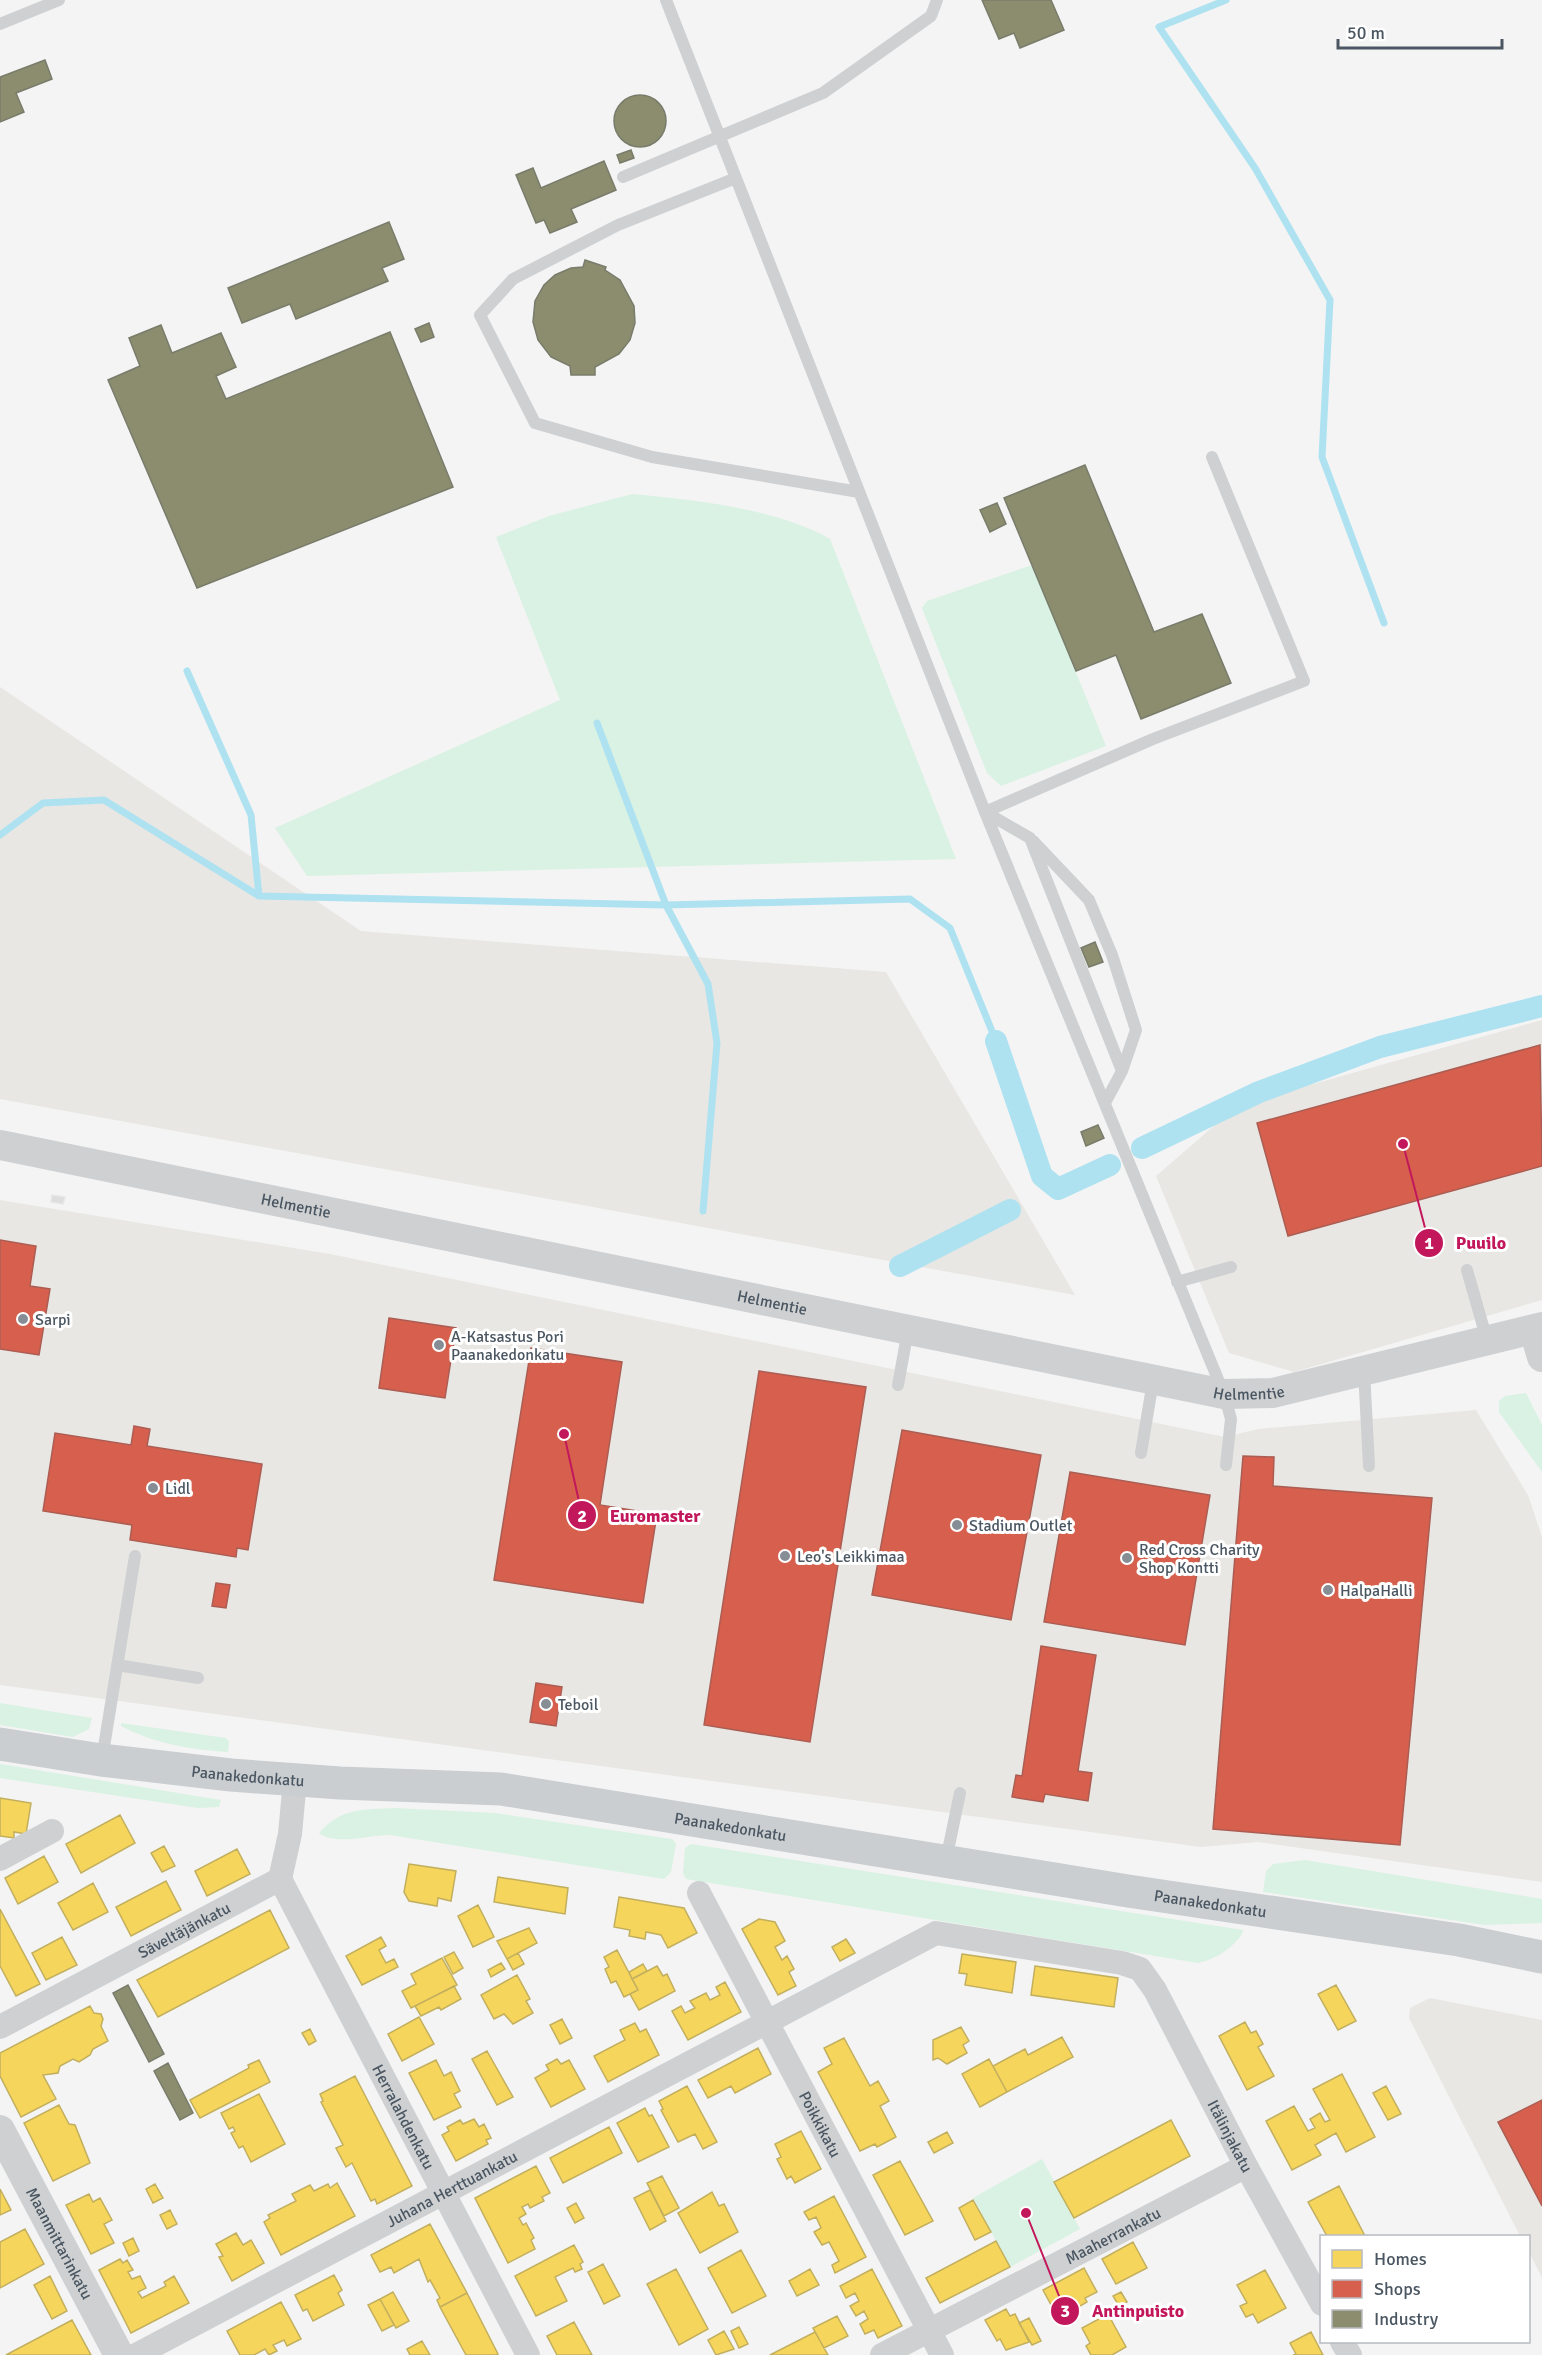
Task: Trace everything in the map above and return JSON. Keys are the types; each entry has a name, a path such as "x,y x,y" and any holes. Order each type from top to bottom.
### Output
{"main road":[{"name":"Paanakedonkatu","path":"0,1744 101,1760 295,1780 501,1789 945,1861 1459,1940 1542,1956"},
{"name":"Paanakedonkatu","path":"1459,1940 1542,1933"}],"street":[{"name":"Helmentie","path":"0,1145 1224,1394 1273,1393 1488,1341 1539,1338"},
{"path":"280,1879 290,1834 295,1780"},
{"path":"0,1859 52,1831"},
{"name":"Säveltäjänkatu","path":"0,2027 280,1879"},
{"name":"Herralahdenkatu","path":"280,1879 528,2355"},
{"name":"Poikkikatu","path":"699,1893 942,2355"},
{"name":"Itälinjakatu","path":"767,2021 936,1933 1122,1963 1140,1969 1155,1990 1246,2166 1320,2300"},
{"name":"Juhana Herttuankatu","path":"136,2355 767,2021"},
{"name":"Maanmittarinkatu","path":"0,2130 119,2355"},
{"name":"Maaherrankatu","path":"882,2355 1246,2166"}],"lane":[{"path":"0,24 59,0"},
{"path":"666,0 985,812 1224,1394 1231,1419 1226,1465"},
{"path":"623,177 823,93 931,16 937,0"},
{"path":"736,178 618,225 513,279 480,315 535,423 652,457 859,492"},
{"path":"985,812 1153,739 1304,681 1212,457"},
{"path":"985,812 1030,838 1089,900 1112,955 1136,1030 1122,1071 1105,1103"},
{"path":"1030,838 1122,1071"},
{"path":"1177,1282 1231,1268"},
{"path":"1467,1270 1488,1341"},
{"path":"898,1385 909,1330"},
{"path":"1364,1371 1369,1466"},
{"path":"1141,1453 1153,1379"},
{"path":"101,1760 135,1556"},
{"path":"117,1665 198,1678"},
{"path":"945,1861 960,1793"}],"shaded area":[{"path":"0,687 361,931 886,972 1075,1295 0,1099"},
{"path":"1542,1020 1542,1300 1294,1372 1229,1353 1156,1176 1238,1105"},
{"path":"0,1200 330,1254 1225,1437 1258,1429 1476,1410 1528,1495 1542,1537 1542,1882 1258,1842 1201,1847 0,1685"},
{"path":"1430,1998 1542,2020 1542,2278 1530,2254 1530,2235 1519,2235 1409,2018 1410,2008"}],"green space":[{"path":"632,494 734,507 785,520 830,539 956,859 307,876 275,828 560,700 496,537 549,516"},
{"path":"1032,565 1106,746 1001,786 987,773 922,608 927,601"},
{"path":"1526,1393 1542,1425 1542,1472 1499,1412 1499,1401 1505,1396"},
{"path":"0,1703 92,1718 89,1729 73,1737 0,1725"},
{"path":"121,1723 226,1738 229,1742 228,1752 159,1741 133,1732 121,1726"},
{"path":"0,1764 221,1800 219,1807 198,1808 0,1778"},
{"path":"395,1808 495,1813 672,1839 676,1844 671,1872 664,1879 390,1835 335,1839 319,1833 336,1818 345,1814 363,1810"},
{"path":"691,1844 1243,1930 1243,1932 1224,1952 1198,1963 686,1879 683,1873 685,1848"},
{"path":"1305,1860 1542,1899 1542,1923 1485,1925 1263,1892 1266,1871 1273,1864"},
{"path":"1042,2159 1080,2229 1010,2267 973,2198"}],"building: Homes":[{"path":"0,1798 31,1803 26,1834 14,1832 14,1838 0,1836"},
{"path":"120,1815 135,1843 81,1873 66,1844"},
{"path":"164,1846 175,1866 162,1872 151,1853"},
{"path":"237,1849 250,1874 207,1896 195,1871"},
{"path":"44,1856 58,1882 18,1904 5,1878"},
{"path":"409,1864 456,1871 451,1901 438,1898 437,1906 409,1901 404,1892"},
{"path":"498,1877 568,1888 565,1914 494,1902"},
{"path":"166,1881 181,1910 131,1936 116,1907"},
{"path":"93,1883 108,1912 73,1930 58,1903"},
{"path":"619,1897 684,1908 697,1933 668,1948 661,1935 646,1932 645,1939 629,1936 630,1930 614,1927"},
{"path":"478,1905 494,1937 473,1947 458,1916"},
{"path":"0,1909 40,1984 16,1996 0,1966"},
{"path":"270,1910 289,1948 158,2017 137,1980"},
{"path":"759,1919 775,1922 785,1941 775,1947 782,1960 787,1956 794,1969 789,1972 796,1986 778,1995 742,1929"},
{"path":"529,1928 537,1943 507,1959 497,1941"},
{"path":"62,1937 77,1965 46,1980 32,1953"},
{"path":"381,1937 386,1946 379,1950 386,1963 394,1959 398,1967 362,1985 346,1956"},
{"path":"846,1939 855,1953 840,1961 832,1947"},
{"path":"617,1950 638,1990 624,1997 616,1981 611,1983 605,1969 609,1967 604,1957"},
{"path":"454,1952 463,1968 453,1974 444,1957"},
{"path":"518,1953 524,1964 513,1970 507,1959"},
{"path":"962,1954 1016,1962 1012,1993 965,1985 967,1974 959,1973"},
{"path":"442,1958 457,1985 411,2008 402,1991 416,1984 411,1974"},
{"path":"501,1963 505,1969 491,1977 488,1970"},
{"path":"643,1964 647,1971 632,1979 629,1972"},
{"path":"657,1966 663,1976 667,1974 675,1991 639,2010 630,1994 638,1990 632,1979"},
{"path":"1035,1966 1118,1978 1114,2007 1031,1995"},
{"path":"517,1975 530,1999 526,2001 533,2013 513,2024 504,2014 494,2019 481,1995"},
{"path":"725,1982 741,2012 688,2040 672,2011 681,2006 685,2013 695,2008 690,2001 706,1993 710,2000 720,1995 716,1987"},
{"path":"1336,1985 1356,2021 1338,2030 1318,1994"},
{"path":"454,1986 461,1999 441,2010 439,2007 421,2016 415,2006"},
{"path":"90,2006 94,2013 101,2014 103,2019 101,2026 108,2041 93,2049 90,2055 79,2062 73,2059 60,2066 58,2073 43,2075 56,2099 21,2117 0,2076 0,2053"},
{"path":"419,2017 434,2044 402,2061 388,2034"},
{"path":"562,2019 572,2038 560,2044 550,2025"},
{"path":"1245,2022 1251,2033 1256,2031 1263,2044 1258,2047 1274,2076 1247,2090 1219,2036"},
{"path":"635,2023 640,2032 646,2029 659,2055 608,2082 594,2056 625,2040 620,2030"},
{"path":"961,2027 969,2041 963,2045 967,2053 947,2064 938,2058 933,2060 933,2040"},
{"path":"310,2029 316,2041 309,2045 302,2033"},
{"path":"1062,2037 1073,2057 1007,2092 993,2066 1025,2049 1028,2055"},
{"path":"844,2038 870,2086 878,2081 889,2101 880,2106 896,2137 877,2147 875,2144 860,2151 818,2072 832,2064 824,2048"},
{"path":"758,2048 771,2074 735,2093 731,2086 708,2098 698,2080"},
{"path":"487,2051 513,2097 497,2105 472,2059"},
{"path":"557,2059 561,2064 569,2060 585,2089 551,2107 535,2078 549,2070 546,2065"},
{"path":"989,2059 1007,2092 980,2107 962,2074"},
{"path":"259,2060 270,2082 200,2118 190,2100 249,2068 248,2065"},
{"path":"436,2060 444,2076 451,2072 460,2091 454,2094 461,2107 434,2120 409,2073"},
{"path":"1342,2074 1375,2137 1346,2152 1336,2133 1315,2145 1321,2155 1292,2170 1266,2121 1294,2106 1308,2131 1315,2128 1310,2119 1320,2113 1325,2122 1330,2120 1313,2089"},
{"path":"355,2076 412,2186 377,2204 375,2199 371,2201 352,2163 346,2167 336,2148 343,2145 321,2102 323,2101 320,2094"},
{"path":"687,2086 717,2142 703,2149 695,2134 678,2142 661,2110 663,2109 659,2101"},
{"path":"1386,2086 1401,2114 1388,2120 1373,2093"},
{"path":"259,2094 285,2144 251,2162 243,2146 239,2148 231,2133 235,2131 233,2127 229,2129 221,2113"},
{"path":"59,2105 69,2124 75,2125 90,2163 53,2181 24,2123"},
{"path":"645,2108 649,2116 652,2115 669,2147 638,2162 617,2123"},
{"path":"474,2119 479,2127 484,2124 491,2138 486,2140 488,2144 456,2161 442,2135 449,2131 447,2127 460,2120 463,2124"},
{"path":"1171,2120 1190,2156 1074,2218 1054,2182"},
{"path":"609,2127 622,2153 563,2183 550,2158"},
{"path":"801,2131 821,2169 795,2183 791,2176 787,2179 777,2159 781,2157 775,2144"},
{"path":"947,2132 953,2143 934,2153 928,2142"},
{"path":"900,2161 933,2221 905,2235 873,2175"},
{"path":"536,2166 550,2193 542,2197 544,2201 530,2208 528,2204 522,2207 526,2214 519,2218 523,2225 526,2223 534,2238 531,2240 535,2249 508,2263 475,2198"},
{"path":"662,2176 679,2208 664,2216 647,2183"},
{"path":"337,2183 355,2216 281,2255 264,2222 270,2218 268,2215 296,2201 292,2194 310,2185 314,2191 328,2184 330,2188"},
{"path":"155,2184 163,2198 153,2203 146,2189"},
{"path":"1339,2186 1364,2235 1326,2235 1308,2202"},
{"path":"0,2189 11,2210 0,2215"},
{"path":"650,2190 666,2221 650,2230 634,2198"},
{"path":"712,2192 719,2206 724,2204 738,2232 700,2253 678,2213"},
{"path":"89,2194 93,2202 100,2198 112,2220 104,2224 114,2243 91,2254 66,2205"},
{"path":"834,2196 866,2257 835,2273 832,2265 839,2261 829,2242 822,2245 814,2232 821,2228 816,2217 809,2220 804,2212"},
{"path":"973,2200 991,2232 975,2240 959,2208"},
{"path":"576,2203 584,2218 575,2223 567,2208"},
{"path":"170,2210 177,2224 167,2229 160,2215"},
{"path":"430,2224 467,2293 440,2307 437,2300 440,2298 430,2280 428,2282 419,2259 394,2273 391,2267 380,2272 371,2255"},
{"path":"25,2229 44,2264 0,2288 0,2242"},
{"path":"236,2233 243,2245 251,2240 264,2263 232,2281 219,2257 223,2256 216,2244"},
{"path":"133,2238 139,2251 129,2256 123,2243"},
{"path":"996,2241 1010,2267 940,2303 926,2278"},
{"path":"1133,2242 1147,2268 1116,2284 1102,2259"},
{"path":"574,2245 583,2262 580,2264 582,2269 575,2272 573,2268 555,2277 567,2301 536,2316 515,2276"},
{"path":"741,2250 766,2296 732,2313 708,2268"},
{"path":"120,2259 123,2263 127,2260 133,2270 128,2272 132,2279 140,2276 146,2288 138,2292 142,2298 166,2286 164,2282 174,2276 189,2303 131,2333 99,2270"},
{"path":"603,2264 620,2296 604,2304 588,2272"},
{"path":"1084,2268 1097,2292 1085,2298 1087,2302 1075,2309 1073,2305 1056,2314 1043,2290"},
{"path":"676,2269 708,2329 679,2345 647,2284"},
{"path":"810,2269 819,2285 797,2296 789,2281"},
{"path":"872,2269 902,2326 878,2338 874,2330 865,2334 860,2324 868,2319 864,2311 856,2316 850,2306 859,2301 855,2293 846,2298 840,2286"},
{"path":"1265,2270 1286,2308 1258,2323 1253,2314 1246,2317 1240,2306 1247,2303 1237,2285"},
{"path":"334,2275 342,2290 338,2293 344,2305 313,2321 307,2309 303,2311 295,2295"},
{"path":"50,2276 67,2311 52,2319 34,2285"},
{"path":"393,2292 409,2321 396,2328 380,2299"},
{"path":"1121,2292 1127,2302 1119,2306 1113,2296"},
{"path":"467,2293 498,2354 466,2355 440,2307"},
{"path":"380,2299 394,2325 382,2331 368,2305"},
{"path":"281,2302 301,2339 287,2346 284,2340 273,2345 277,2351 269,2355 265,2349 254,2355 240,2355 227,2331"},
{"path":"1006,2309 1010,2316 1015,2314 1029,2342 1006,2350 1000,2339 997,2341 985,2320"},
{"path":"1108,2314 1126,2347 1112,2355 1091,2355 1086,2346 1090,2343 1082,2328"},
{"path":"837,2316 848,2336 824,2348 813,2328"},
{"path":"1029,2318 1041,2341 1032,2345 1019,2323"},
{"path":"72,2320 91,2355 6,2355"},
{"path":"574,2322 592,2355 557,2355 547,2336"},
{"path":"739,2327 748,2344 739,2348 731,2331"},
{"path":"724,2331 734,2349 716,2355 708,2340"},
{"path":"815,2332 828,2355 770,2355"},
{"path":"1311,2332 1323,2355 1293,2355 1296,2354 1290,2343"},
{"path":"422,2341 430,2355 410,2355 407,2349"}],"building: Shops":[{"path":"1540,1045 1542,1166 1288,1236 1257,1123"},
{"name":"Sarpi","path":"0,1240 36,1246 30,1286 50,1289 39,1355 0,1349"},
{"path":"389,1318 456,1328 445,1398 379,1388"},
{"path":"531,1348 622,1362 600,1505 657,1514 643,1603 494,1580"},
{"name":"Leo's Leikkimaa","path":"759,1371 866,1387 810,1742 704,1725"},
{"name":"Lidl","path":"134,1426 150,1429 147,1446 262,1464 248,1550 237,1548 236,1557 130,1540 132,1525 43,1511 55,1433 131,1445"},
{"name":"Stadium Outlet","path":"902,1430 1041,1455 1011,1620 872,1595"},
{"name":"HalpaHalli","path":"1243,1456 1274,1457 1273,1486 1432,1498 1400,1845 1213,1829"},
{"name":"Red Cross Charity Shop Kontti","path":"1070,1472 1210,1495 1185,1645 1044,1622"},
{"path":"216,1583 230,1585 226,1608 212,1606"},
{"path":"1041,1646 1096,1655 1078,1771 1092,1773 1088,1801 1045,1794 1043,1802 1012,1797 1016,1775 1022,1776"},
{"name":"Teboil","path":"536,1683 562,1687 556,1726 530,1722"},
{"path":"1542,2100 1542,2206 1498,2122"}],"building: Industry":[{"path":"982,0 1051,0 1064,30 1020,48 1014,33 999,39"},
{"path":"45,60 52,79 16,93 24,112 0,122 0,77"},
{"path":"635,95 645,95 655,99 662,106 666,121 662,136 655,143 645,147 635,147 625,143 618,136 614,126 614,116 618,106 625,99"},
{"path":"631,150 634,158 620,163 617,155"},
{"path":"604,161 616,190 571,209 577,222 550,233 544,220 536,223 516,175 533,168 541,188"},
{"path":"389,222 404,259 382,268 388,281 296,319 290,304 242,323 228,288"},
{"path":"585,260 606,267 605,270 620,280 634,306 635,323 630,340 619,354 595,367 595,375 571,375 570,366 551,357 538,340 533,322 535,301 544,285 555,275 571,268 583,267"},
{"path":"429,323 434,337 421,342 415,329"},
{"path":"161,325 172,353 221,333 236,367 216,376 226,399 390,332 453,487 197,588 108,380 140,366 129,338"},
{"path":"1085,465 1154,632 1202,614 1231,683 1141,719 1116,655 1076,671 1004,498"},
{"path":"997,503 1006,524 990,532 980,510"},
{"path":"1095,942 1103,962 1089,967 1081,948"},
{"path":"1098,1125 1104,1138 1086,1146 1081,1132"},
{"path":"128,1985 164,2054 149,2062 113,1993"},
{"path":"168,2063 193,2113 180,2120 154,2071"}],"building: Other":[{"path":"52,1195 65,1197 63,1204 51,1202"}],"waterway":[{"path":"1226,0 1159,27 1255,168 1330,300 1322,457 1384,623"},
{"path":"187,671 251,815 259,896"},
{"path":"597,723 666,905 708,984 717,1043 703,1211"},
{"path":"0,835 43,803 104,800 259,896 666,905 910,899 950,928 996,1041"},
{"path":"1142,1148 1259,1092 1380,1047 1542,1006"},
{"path":"996,1041 1042,1176 1058,1189 1110,1165"},
{"path":"900,1266 1010,1210"}],"place":[{"name":"Puuilo","path":"1403,1144"},
{"name":"Sarpi","path":"23,1319"},
{"name":"A-Katsastus Pori Paanakedonkatu","path":"439,1345"},
{"name":"Euromaster","path":"564,1434"},
{"name":"Lidl","path":"153,1488"},
{"name":"Stadium Outlet","path":"957,1525"},
{"name":"Leo's Leikkimaa","path":"785,1556"},
{"name":"Red Cross Charity Shop Kontti","path":"1127,1558"},
{"name":"HalpaHalli","path":"1328,1590"},
{"name":"Teboil","path":"546,1704"},
{"name":"Antinpuisto","path":"1026,2213"}]}
